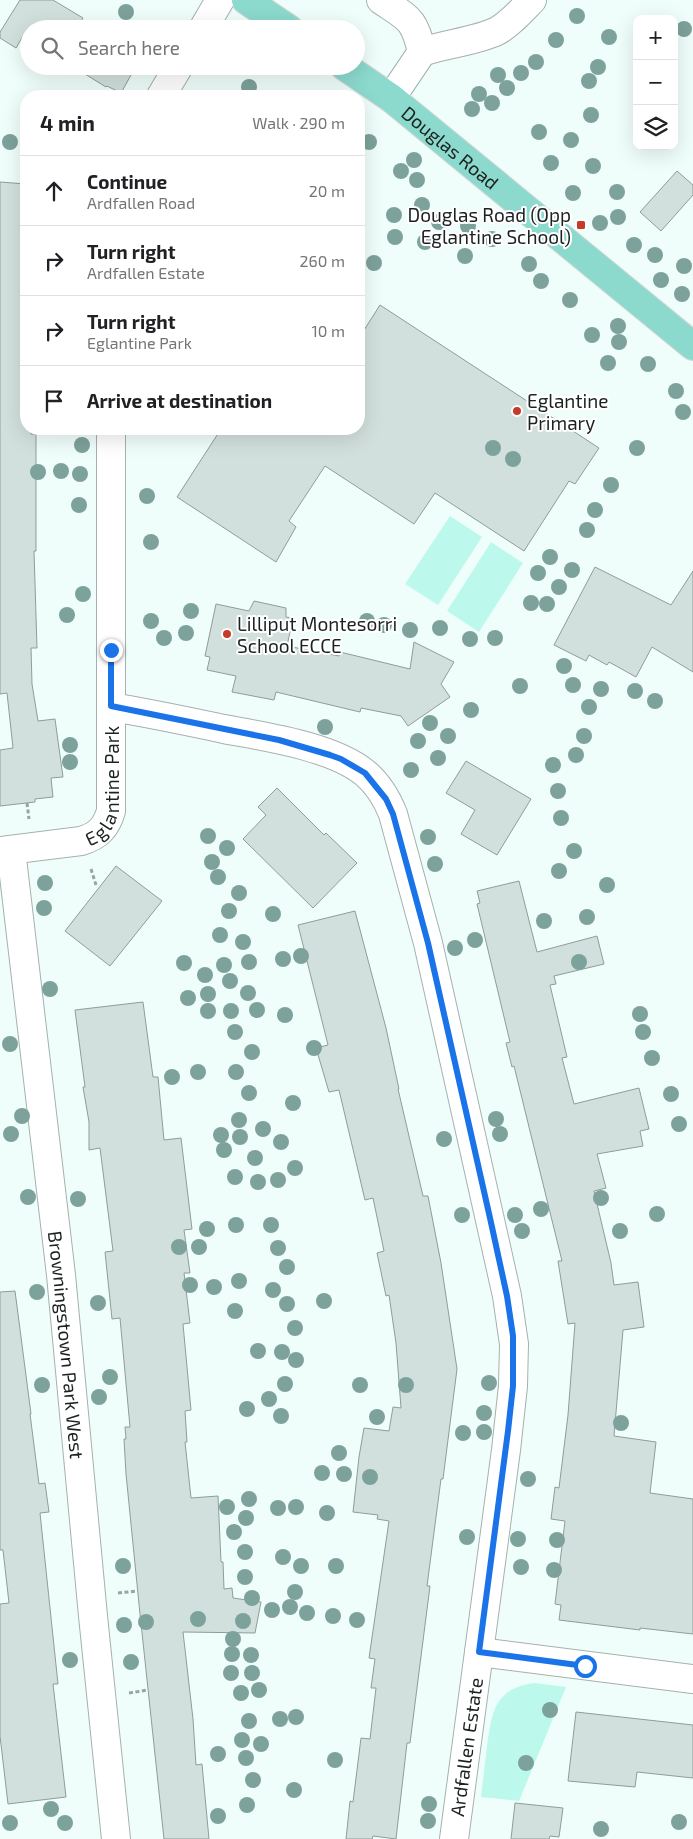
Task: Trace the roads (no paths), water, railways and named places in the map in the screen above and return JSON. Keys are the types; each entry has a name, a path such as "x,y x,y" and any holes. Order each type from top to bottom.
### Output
{"main road":[{"path":"246,0 276,20"},
{"name":"Douglas Road","path":"358,75 392,98 693,346"}],"street":[{"path":"208,20 220,0"},
{"path":"381,0 411,20 418,32 422,52"},
{"path":"392,98 422,52 485,36 498,30 519,14 532,0"},
{"path":"165,90 174,75"},
{"name":"Eglantine Park","path":"6,850 81,841 96,836 107,824 111,811 111,435"},
{"name":"Ardfallen Estate","path":"111,706 279,740 341,759 365,773 386,799 393,814 428,943 507,1296 513,1336 513,1386 508,1431 454,1839"},
{"name":"Browningstown Park West","path":"6,850 61,1275 116,1839"},
{"path":"479,1652 693,1679"}],"place":[{"name":"Douglas Road (Opp Eglantine School)","path":"581,225"},
{"name":"Eglantine Primary","path":"517,411"},
{"name":"Lilliput Montesorri School ECCE","path":"227,634"}]}
